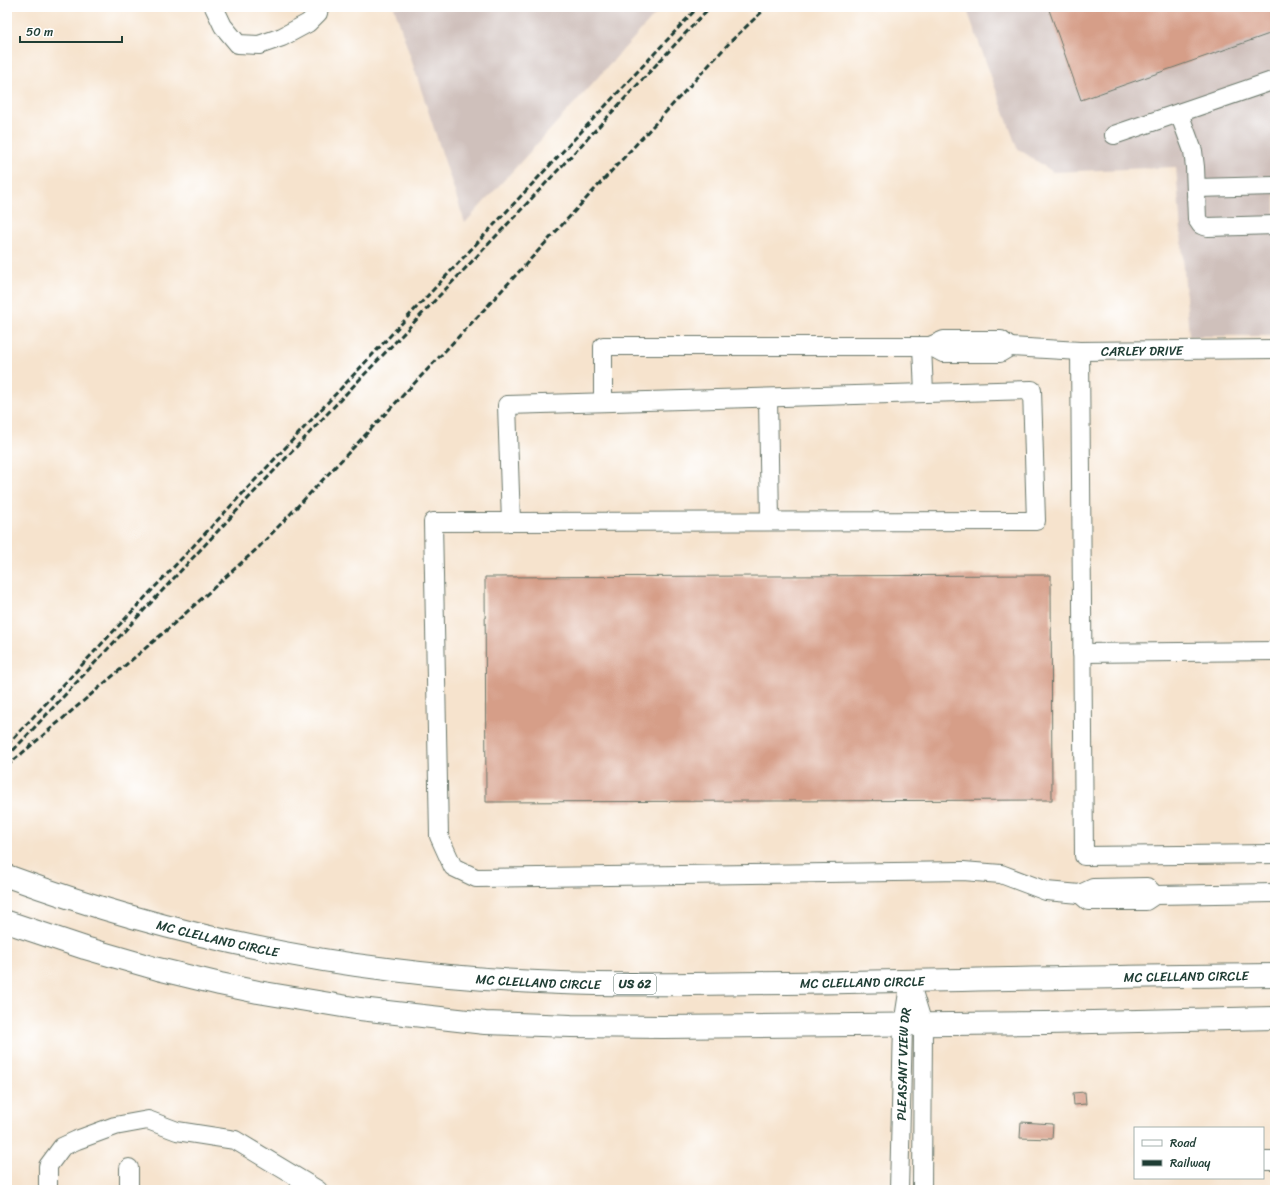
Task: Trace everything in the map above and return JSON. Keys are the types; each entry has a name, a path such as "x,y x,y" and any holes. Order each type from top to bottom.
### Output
{"highway":[{"name":"MC CLELLAND CIRCLE","path":"7,876 99,907 210,938 292,954 396,970 488,979 561,983 650,985 1275,975"},
{"path":"7,922 92,950 193,978 258,992 397,1014 485,1023 662,1027 913,1025 1275,1018"}],"street":[{"path":"214,7 223,26 238,44 259,45 282,37 308,23 318,13 319,7"},
{"path":"1114,135 1275,80"},
{"path":"1179,113 1192,151 1195,167 1197,219 1201,225 1208,227 1275,225"},
{"path":"1196,188 1275,186"},
{"name":"CARLEY DRIVE","path":"604,402 603,346 926,346 944,340 1001,340 1010,347 1080,351 1275,349"},
{"path":"924,393 926,346"},
{"path":"1080,351 1084,856 1275,854"},
{"path":"511,522 507,405 1032,390 1036,521 770,521 511,522 432,522 439,836 454,867 476,878 964,871 1001,874 1046,891 1080,894 1093,888 1147,887 1155,895 1275,893"},
{"path":"768,398 770,521"},
{"path":"1082,653 1275,651"},
{"name":"PLEASANT VIEW DR","path":"910,982 922,1190"},
{"name":"PLEASANT VIEW DR","path":"899,1190 913,1025"},
{"path":"48,1190 48,1166 62,1147 115,1126 148,1120 177,1131 235,1140 318,1190"},
{"path":"1264,1161 1275,1161"},
{"path":"129,1168 129,1190"}],"shaded area":[{"path":"394,7 662,7 465,223"},
{"path":"966,7 1275,7 1275,336 1189,336 1176,167 1053,172 1017,148"}],"building":[{"path":"1048,7 1275,7 1275,32 1081,100"},
{"path":"1051,575 1052,800 486,802 485,577"},
{"path":"1085,1092 1086,1104 1074,1105 1073,1093"},
{"path":"1021,1122 1053,1124 1052,1139 1020,1138"}],"railway":[{"path":"7,745 698,7"},
{"path":"7,757 710,7"},
{"path":"7,766 168,629 259,547 481,313 732,40 767,7"}]}
